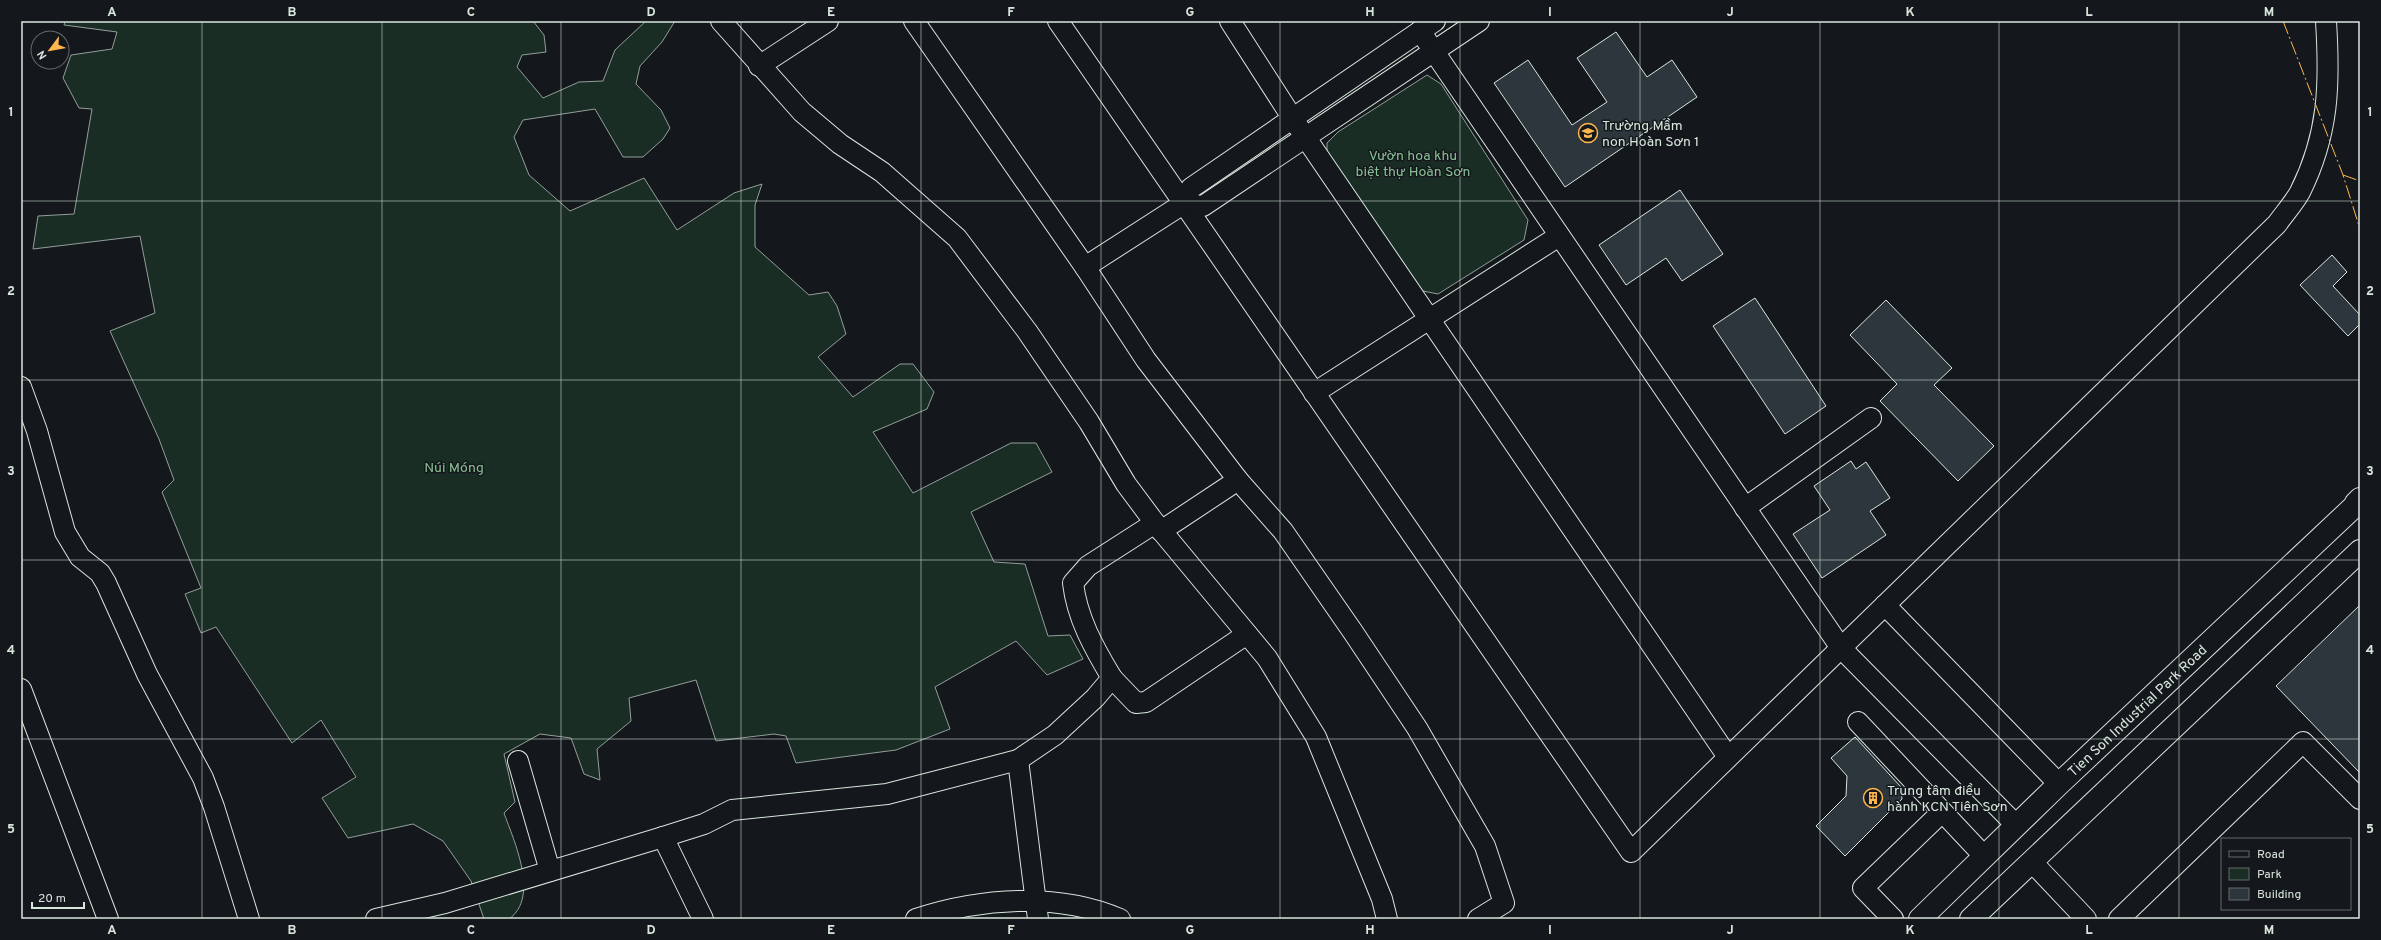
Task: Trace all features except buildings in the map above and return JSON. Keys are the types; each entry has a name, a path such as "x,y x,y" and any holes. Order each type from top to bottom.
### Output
{"main road":[{"name":"Tien Son Industrial Park Road","path":"1921,919 2058,784 2359,501"},
{"path":"1971,919 2360,551"}],"street":[{"path":"721,21 759,66 802,112 840,144 882,172 957,238 1027,331 1089,422 1126,484 1158,527 1267,658 1316,737 1382,899 1387,919"},
{"path":"759,66 828,21"},
{"path":"914,21 1146,360 1238,480 1283,531 1417,728 1485,846 1504,903 1478,919"},
{"path":"1058,21 1631,852 2276,224 2300,193 2326,120 2329,70 2326,21"},
{"path":"1230,21 1305,138 1728,758"},
{"path":"1183,204 1203,206 1479,21"},
{"path":"1084,268 1183,204 1191,188 1428,26 1433,52 1841,648 2016,825"},
{"path":"1314,393 1559,236"},
{"path":"21,387 37,431 65,532 80,557 100,573 106,583 147,674 203,778 214,807 249,919"},
{"path":"1745,508 1871,418"},
{"path":"1238,480 1088,566 1073,583 1075,598 1082,623 1112,678 1136,703 1146,702 1247,634"},
{"path":"1884,605 2058,784"},
{"path":"376,919 447,911 550,871 704,824 732,810 887,794 1018,760 1055,735 1095,698 1112,678"},
{"path":"21,689 108,919"},
{"path":"1858,722 1984,856"},
{"path":"2119,919 2303,742 2360,799"},
{"path":"1018,760 1037,910"},
{"path":"518,761 550,871"},
{"path":"1893,919 1864,888 1942,812"},
{"path":"663,837 703,919"},
{"path":"2032,862 2086,919"},
{"path":"916,919 935,913 990,902 1037,910 1096,908 1120,919"}],"green space":[{"name":"Núi Móng","path":"65,21 533,21 544,35 546,52 522,55 517,67 543,98 579,82 603,81 615,50 646,21 675,21 662,42 640,66 636,84 661,110 670,128 663,139 643,157 623,157 595,109 523,120 514,137 529,175 570,211 644,178 677,230 734,193 762,184 755,205 755,247 809,295 828,292 837,306 846,334 818,357 853,397 900,364 913,364 934,392 927,409 873,432 913,493 1011,443 1036,443 1052,472 971,512 994,562 1025,564 1048,636 1070,635 1083,659 1047,675 1016,641 935,687 950,729 896,750 796,763 786,736 774,734 716,741 696,680 629,698 631,721 597,749 600,780 584,774 571,738 540,734 504,754 515,802 504,813 518,853 524,883 523,897 518,909 509,919 484,919 471,881 443,841 413,824 348,838 322,798 356,777 321,720 292,743 216,627 201,633 185,594 201,588 162,492 174,480 159,439 110,331 155,313 140,236 33,249 38,216 74,214 92,109 79,108 63,78 66,70 70,70 71,55 112,49 117,32 64,25"},
{"name":"Vườn hoa khu biệt thự Hoàn Sơn","path":"1427,75 1441,84 1528,220 1524,240 1438,294 1423,291 1415,285 1327,155 1327,143 1338,132"}],"power":[{"path":"2283,21 2343,175 2360,229"},
{"path":"2343,175 2360,181"}],"place":[{"name":"Trường Mầm non Hoàn Sơn 1","path":"1588,133"},
{"name":"Trung tâm điều hành KCN Tiên Sơn","path":"1873,798"}]}
